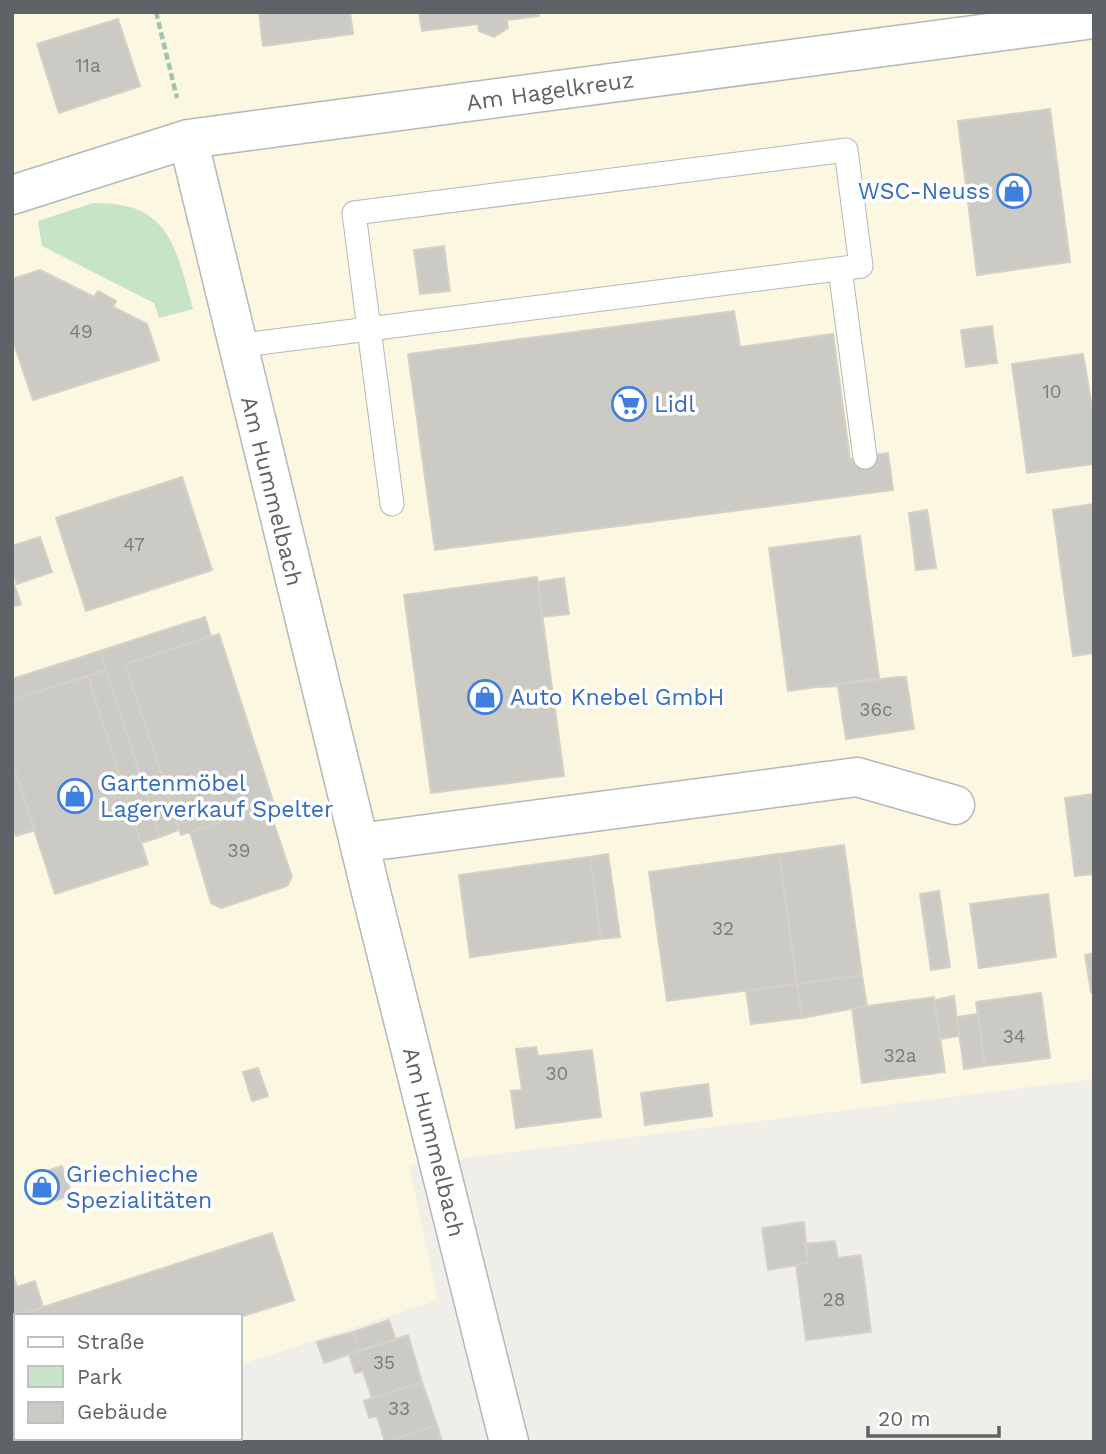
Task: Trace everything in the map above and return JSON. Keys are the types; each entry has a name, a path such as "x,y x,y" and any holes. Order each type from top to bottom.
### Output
{"street":[{"name":"Am Hagelkreuz","path":"12,195 188,139 1094,19"},
{"name":"Am Hummelbach","path":"188,139 236,346 509,1442"},
{"path":"359,843 857,777 955,805"}],"lane":[{"path":"236,346 369,329 840,269 861,266 846,150 354,213 369,329 392,504"},
{"path":"840,269 865,457"}],"path":[{"path":"156,12 188,139"}],"shaded area":[{"path":"12,12 1094,12 1094,1079 409,1165 438,1300 242,1364 242,1314 14,1314 12,1440"}],"green space":[{"path":"93,203 119,204 139,210 166,232 181,266 193,309 159,318 154,303 42,246 38,221"}],"building":[{"path":"259,12 350,12 353,34 263,46"},
{"path":"419,12 538,12 539,16 507,20 508,28 494,37 479,31 478,24 422,31"},
{"path":"118,19 140,86 59,113 37,44"},
{"name":"WSC-Neuss","path":"1050,109 1070,262 977,275 958,121"},
{"path":"444,246 450,291 420,294 414,250"},
{"path":"40,270 94,297 98,291 116,301 113,307 147,324 159,360 33,400 12,338 12,279"},
{"name":"Lidl","path":"734,311 740,347 833,334 850,459 888,453 893,490 435,550 408,354"},
{"path":"992,326 997,363 966,367 961,330"},
{"path":"1083,354 1094,419 1094,464 1027,473 1012,364"},
{"path":"182,477 212,570 86,611 56,518"},
{"path":"1094,504 1094,653 1073,656 1053,510"},
{"path":"927,510 936,568 916,570 909,513"},
{"path":"860,536 879,678 788,691 769,548"},
{"path":"40,537 52,572 17,584 12,571 12,546"},
{"name":"Auto Knebel GmbH","path":"537,577 564,776 431,793 404,595"},
{"path":"12,578 21,604 12,607"},
{"path":"564,578 569,614 542,617 538,582"},
{"path":"205,617 211,636 125,664 167,791 147,797 100,651"},
{"path":"219,634 274,804 181,835 125,664"},
{"path":"100,651 106,670 12,700 12,679"},
{"path":"106,670 160,837 141,843 88,676"},
{"name":"Gartenmöbel Lagerverkauf Spelter","path":"88,676 148,864 55,894 12,761 12,700"},
{"path":"906,677 914,729 846,739 838,686 819,687"},
{"path":"12,761 35,830 16,836 12,825"},
{"path":"167,791 179,830 160,837 147,797"},
{"path":"1094,794 1094,874 1075,876 1065,798"},
{"path":"268,806 292,877 287,886 221,908 211,903 190,832"},
{"path":"844,845 862,975 797,984 779,854"},
{"path":"608,854 620,937 601,939 590,857"},
{"path":"779,854 797,984 667,1001 649,872"},
{"path":"590,857 601,939 470,957 459,875"},
{"path":"939,891 950,967 931,970 920,894"},
{"path":"1048,894 1056,957 979,968 970,904"},
{"path":"1094,953 1094,992 1091,992 1085,955"},
{"path":"862,975 867,1006 802,1018 797,984"},
{"path":"797,984 802,1018 751,1024 746,991"},
{"path":"1041,993 1050,1058 985,1066 976,1002"},
{"path":"954,996 959,1036 940,1039 935,1000"},
{"path":"934,997 945,1072 862,1083 852,1008"},
{"path":"978,1014 985,1066 964,1069 957,1017"},
{"path":"536,1047 538,1056 592,1050 601,1117 516,1128 511,1091 522,1090 516,1049"},
{"path":"258,1068 268,1096 252,1101 243,1072"},
{"path":"708,1084 712,1116 645,1125 641,1093"},
{"path":"62,1166 72,1195 56,1200 47,1171"},
{"path":"804,1222 808,1263 768,1270 762,1228"},
{"path":"272,1233 294,1300 242,1316 242,1314 21,1314"},
{"path":"835,1241 838,1258 861,1255 871,1332 806,1340 796,1265 808,1263 805,1244"},
{"path":"12,1272 17,1287 35,1281 43,1307 14,1314 12,1317"},
{"path":"14,1316 14,1376 12,1371"},
{"path":"389,1320 396,1340 359,1351 353,1332"},
{"path":"353,1332 359,1351 324,1363 317,1342"},
{"path":"408,1335 422,1382 372,1398 363,1371 355,1373 349,1354"},
{"path":"422,1382 437,1425 385,1442 377,1416 369,1418 364,1401"},
{"path":"437,1425 442,1442 386,1442"}],"place":[{"name":"WSC-Neuss","path":"1014,191"},
{"name":"Lidl","path":"629,404"},
{"name":"Auto Knebel GmbH","path":"485,697"},
{"name":"Gartenmöbel Lagerverkauf Spelter","path":"75,796"},
{"name":"Griechieche Spezialitäten","path":"42,1187"}]}
